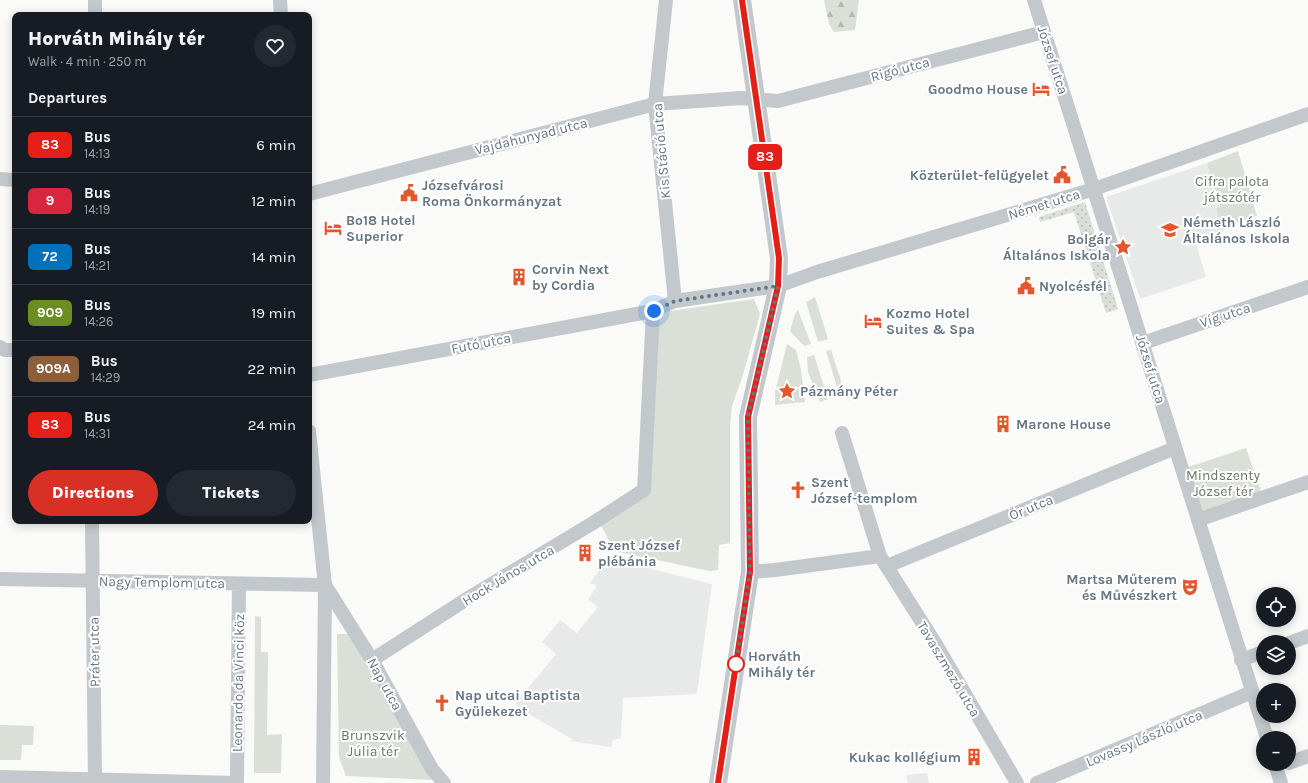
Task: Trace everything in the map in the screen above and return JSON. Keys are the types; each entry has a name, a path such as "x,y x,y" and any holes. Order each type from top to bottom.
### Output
{"street":[{"path":"95,0 95,12"},
{"path":"280,0 281,12"},
{"name":"Kis Stáció utca","path":"666,0 655,104 675,301"},
{"path":"718,783 750,572 748,417 778,286 779,258 742,0"},
{"name":"József utca","path":"1034,0 1264,731"},
{"name":"Rigó utca","path":"756,100 778,101 1044,32"},
{"name":"Vajdahunyad utca","path":"312,193 655,104 741,98 756,100"},
{"name":"Német utca","path":"778,286 817,272 1094,188 1308,114"},
{"path":"0,179 12,180"},
{"path":"654,311 675,301 778,286"},
{"name":"Víg utca","path":"1142,343 1308,287"},
{"name":"Futó utca","path":"312,374 654,311"},
{"name":"Hock János utca","path":"372,660 470,597 593,523 644,490 654,311"},
{"path":"0,346 5,350 12,350"},
{"path":"750,572 884,561 842,433"},
{"name":"Őr utca","path":"884,561 1175,448"},
{"name":"Nap utca","path":"312,461 325,585 323,783"},
{"path":"1198,520 1308,482"},
{"name":"Práter utca","path":"92,524 95,781"},
{"name":"Tavaszmező utca","path":"884,561 941,653 1017,783"},
{"name":"Nagy Templom utca","path":"0,579 325,585"},
{"name":"Leonardo da Vinci köz","path":"236,783 239,584"},
{"name":"Nap utca","path":"325,585 372,660 432,769 444,783"},
{"path":"1296,640 1308,636"},
{"path":"1241,660 1256,655"},
{"name":"Lovassy László utca","path":"1037,783 1252,692"},
{"path":"1296,760 1308,756"},
{"path":"1281,771 1281,783"},
{"path":"0,778 236,783"}],"shaded area":[{"name":"Németh László Általános Iskola","path":"1207,163 1220,208 1216,209 1224,233 1196,243 1206,277 1140,299 1106,197"},
{"path":"608,558 712,584 697,694 623,698 621,738 613,740 611,747 570,741 572,739 532,716 515,704 556,654 542,642 560,620 577,633 598,607 588,600 597,586 590,583"},
{"path":"927,773 929,783 908,783 906,775"}],"green space":[{"path":"824,0 859,0 855,30 834,32 829,24"},
{"name":"Cifra palota játszótér","path":"1238,151 1257,216 1222,227 1216,209 1220,207 1207,163"},
{"path":"1085,202 1118,309 1106,313 1074,212 1040,222 1039,217"},
{"path":"815,297 828,339 818,342 806,302"},
{"path":"754,299 760,314 742,378 732,406 730,426 730,543 719,545 718,570 709,571 614,551 601,525 643,499 648,494 656,316 670,311"},
{"path":"798,310 811,344 804,346 790,331 795,314"},
{"path":"787,344 796,350 801,370 805,402 775,405 775,392"},
{"path":"831,350 843,387 838,390 826,351"},
{"path":"814,355 828,399 820,402 808,372 807,357"},
{"name":"Mindszenty József tér","path":"1246,448 1263,497 1198,520 1182,469"},
{"path":"255,616 261,617 261,652 268,652 267,735 282,734 281,773 254,773"},
{"name":"Brunszvik Júlia tér","path":"337,634 349,634 433,780 346,776 339,757"},
{"path":"0,725 34,726 33,745 22,745 21,760 0,760"}],"bus line":[{"name":"83","path":"718,783 750,572 748,417 778,286 779,258 742,0"}],"place":[{"name":"Goodmo House","path":"1041,89"},
{"name":"Közterület-felügyelet","path":"1062,175"},
{"name":"Józsefvárosi Roma Önkormányzat","path":"409,193"},
{"name":"Bo18 Hotel Superior","path":"333,228"},
{"name":"Németh László Általános Iskola","path":"1170,230"},
{"name":"Bolgár Általános Iskola","path":"1123,247"},
{"name":"Corvin Next by Cordia","path":"519,277"},
{"name":"Nyolcésfél","path":"1026,286"},
{"name":"Kozmo Hotel Suites & Spa","path":"873,321"},
{"name":"Pázmány Péter","path":"787,391"},
{"name":"Marone House","path":"1003,424"},
{"name":"Szent József-templom","path":"798,490"},
{"name":"Szent József plébánia","path":"585,553"},
{"name":"Martsa Műterem és Művészkert","path":"1190,587"},
{"name":"Horváth Mihály tér","path":"736,664"},
{"name":"Nap utcai Baptista Gyülekezet","path":"442,703"},
{"name":"Kukac kollégium","path":"974,757"}],"route":[{"path":"654,311 675,301 778,286 748,417 750,572 736,664"}]}
